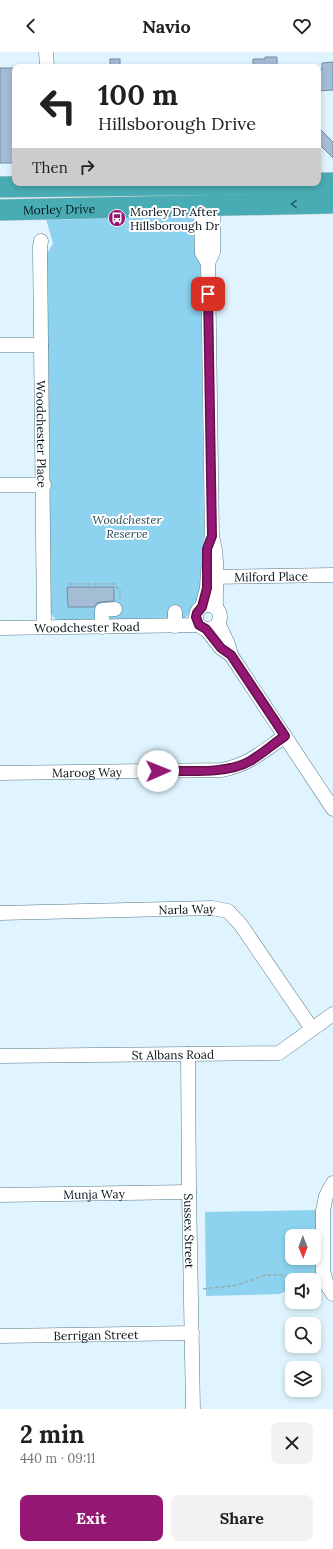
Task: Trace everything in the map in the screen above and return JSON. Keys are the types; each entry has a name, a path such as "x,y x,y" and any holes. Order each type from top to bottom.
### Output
{"highway":[{"name":"Morley Drive","path":"321,184 333,183"},
{"name":"Morley Drive","path":"0,187 24,186"},
{"name":"Morley Drive","path":"63,186 333,203"},
{"name":"Morley Drive","path":"0,210 49,209 302,186"}],"street":[{"path":"46,52 46,64"},
{"path":"47,186 49,209"},
{"path":"207,195 213,215 213,252 208,263 212,536 216,550 213,576 206,608 196,617 208,626 221,648 231,655 333,809"},
{"name":"Woodchester Place","path":"41,241 44,627"},
{"path":"0,345 41,344"},
{"path":"0,485 44,485"},
{"name":"Milford Place","path":"213,576 333,575"},
{"path":"102,627 102,610 118,604"},
{"path":"175,619 187,620 206,608 219,612 220,618 208,626"},
{"name":"Woodchester Road","path":"0,628 102,627 175,619 208,626"},
{"name":"Maroog Way","path":"0,773 222,770 250,762 285,736"},
{"name":"Narla Way","path":"0,913 212,908 228,911 241,925 312,1029"},
{"name":"St Albans Road","path":"0,1056 279,1053 333,1014"},
{"name":"Sussex Street","path":"188,1054 193,1409"},
{"path":"333,1183 326,1196 323,1210 322,1263 322,1271 327,1285 333,1294"},
{"name":"Munja Way","path":"0,1195 189,1192"},
{"name":"Berrigan Street","path":"0,1336 192,1333"}],"path":[{"path":"69,584 115,584 120,591 118,604"},
{"path":"191,1290 238,1285 266,1275 285,1276"}],"green space":[{"name":"Woodchester Reserve","path":"185,213 198,223 200,230 204,594 198,606 183,619 61,622 54,618 49,607 51,595 47,254 53,243 45,216"},
{"path":"317,1210 317,1229 285,1229 285,1265 318,1265 318,1273 285,1273 285,1292 279,1294 206,1296 205,1212"}],"building":[{"path":"265,57 277,57 277,64 253,64 253,59 265,59"},
{"path":"110,59 120,59 120,64 110,64"},
{"path":"333,62 333,90 321,91 322,63"},
{"path":"0,68 12,68 12,163 0,163"},
{"path":"321,130 333,142 333,158 321,146"},
{"path":"67,587 114,587 114,601 97,603 94,607 68,607"}],"place":[{"name":"Morley Dr After Hillsborough Dr","path":"117,218"}],"route":[{"path":"158,771 222,770 236,767 250,762 285,736 231,655 221,648 206,629 202,628 196,622 197,613 202,607 206,596 208,579 207,549 212,536 208,294"}]}
